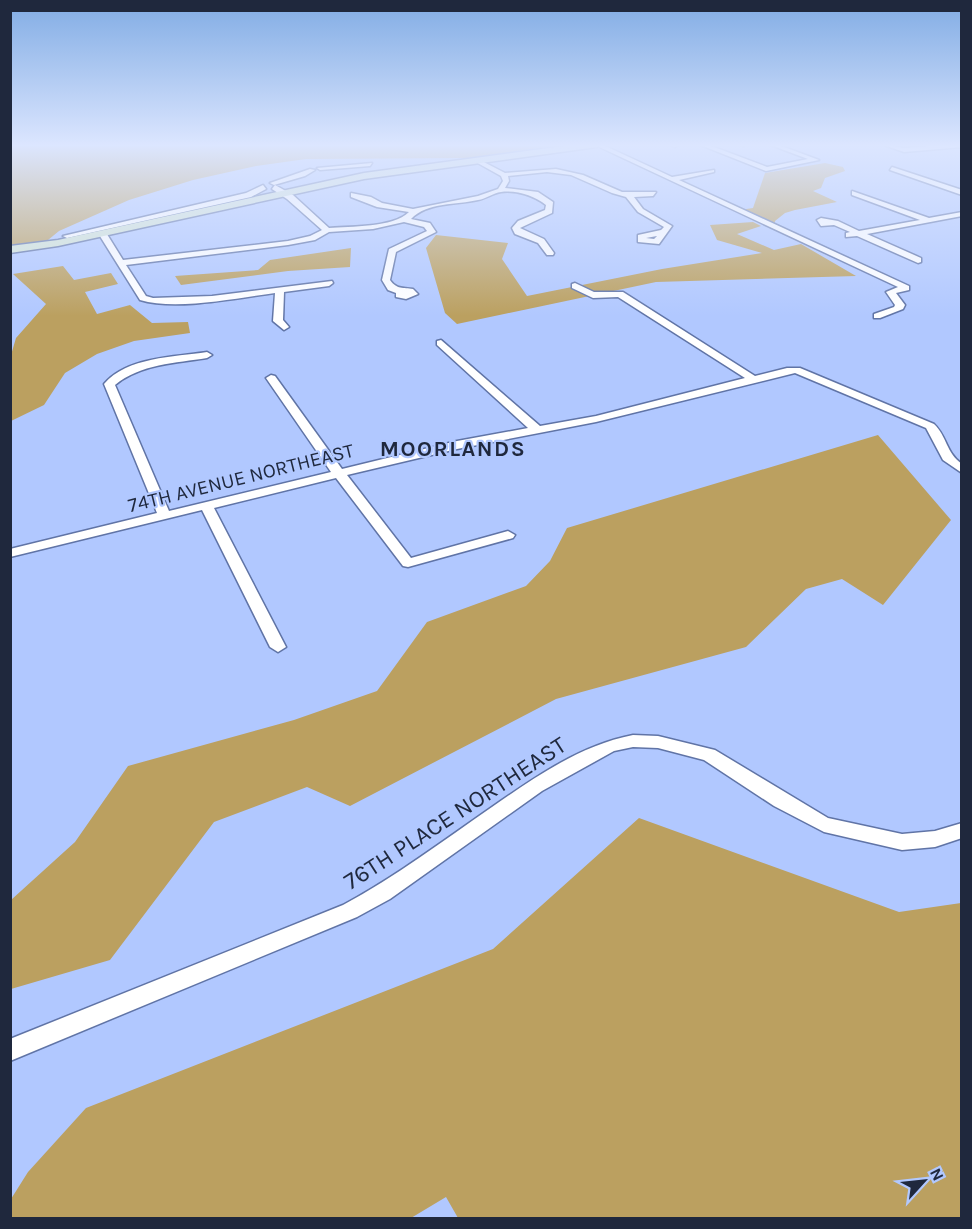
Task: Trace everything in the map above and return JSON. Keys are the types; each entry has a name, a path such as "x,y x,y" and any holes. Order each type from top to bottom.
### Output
{"main road":[{"path":"10,250 43,246 102,233 226,201"}],"street":[{"path":"67,236 220,201"},
{"path":"294,201 327,230"},
{"path":"371,201 414,211"},
{"path":"405,220 414,211 457,201"},
{"path":"546,201 550,204 549,211 521,223 516,228 518,232 541,241 556,255"},
{"path":"631,201 640,211 666,224 667,230 664,232"},
{"path":"720,201 906,288 891,292 900,305 898,309 877,316"},
{"path":"878,201 928,220"},
{"path":"849,235 962,214"},
{"path":"120,263 233,245 300,241 327,230 373,227 405,220 428,225 432,232 392,251 386,280 391,288 400,292"},
{"path":"835,223 918,260"},
{"path":"102,233 143,298 153,301 190,301 329,283"},
{"path":"575,286 593,295 620,294 753,379"},
{"path":"280,291 278,321 284,327"},
{"path":"441,343 536,429"},
{"path":"165,516 109,384 115,377 134,369 207,355"},
{"name":"74TH AVENUE NORTHEAST","path":"10,553 457,445 596,419 796,370 930,426 938,433 941,448 949,461 962,470"},
{"path":"272,378 339,474 408,563 508,535"},
{"path":"207,507 278,647"},
{"name":"76TH PLACE NORTHEAST","path":"10,1050 350,911 383,893 536,786 609,746 633,741 658,742 709,756 807,816 824,825 847,831 902,842 935,839 962,830"}],"shaded area":[{"path":"11,201 126,201 59,231 48,240 72,241 11,251"},
{"path":"755,201 837,202 785,213 775,221 774,226 740,210 753,208"},
{"path":"753,222 761,226 737,234 774,250 801,244 856,276 656,282 457,324 445,313 426,248 436,235 508,243 502,259 527,296 662,269 762,253 717,240 710,225"},
{"path":"351,248 350,267 288,271 181,285 175,276 258,270 270,260"},
{"path":"63,266 74,280 111,273 118,284 85,292 97,314 130,305 152,323 188,322 190,333 134,341 97,354 65,373 44,405 11,421 11,355 16,338 46,304 13,274"},
{"path":"878,435 951,520 883,605 842,579 806,589 746,647 556,699 350,806 307,787 214,822 110,960 11,989 11,900 75,842 128,766 294,720 377,691 427,622 526,586 550,561 567,528"},
{"path":"639,818 899,912 961,903 961,1218 458,1218 446,1197 411,1218 11,1218 11,1199 28,1172 86,1108 493,949"}],"district":[{"name":"MOORLANDS","path":"453,449"}]}
